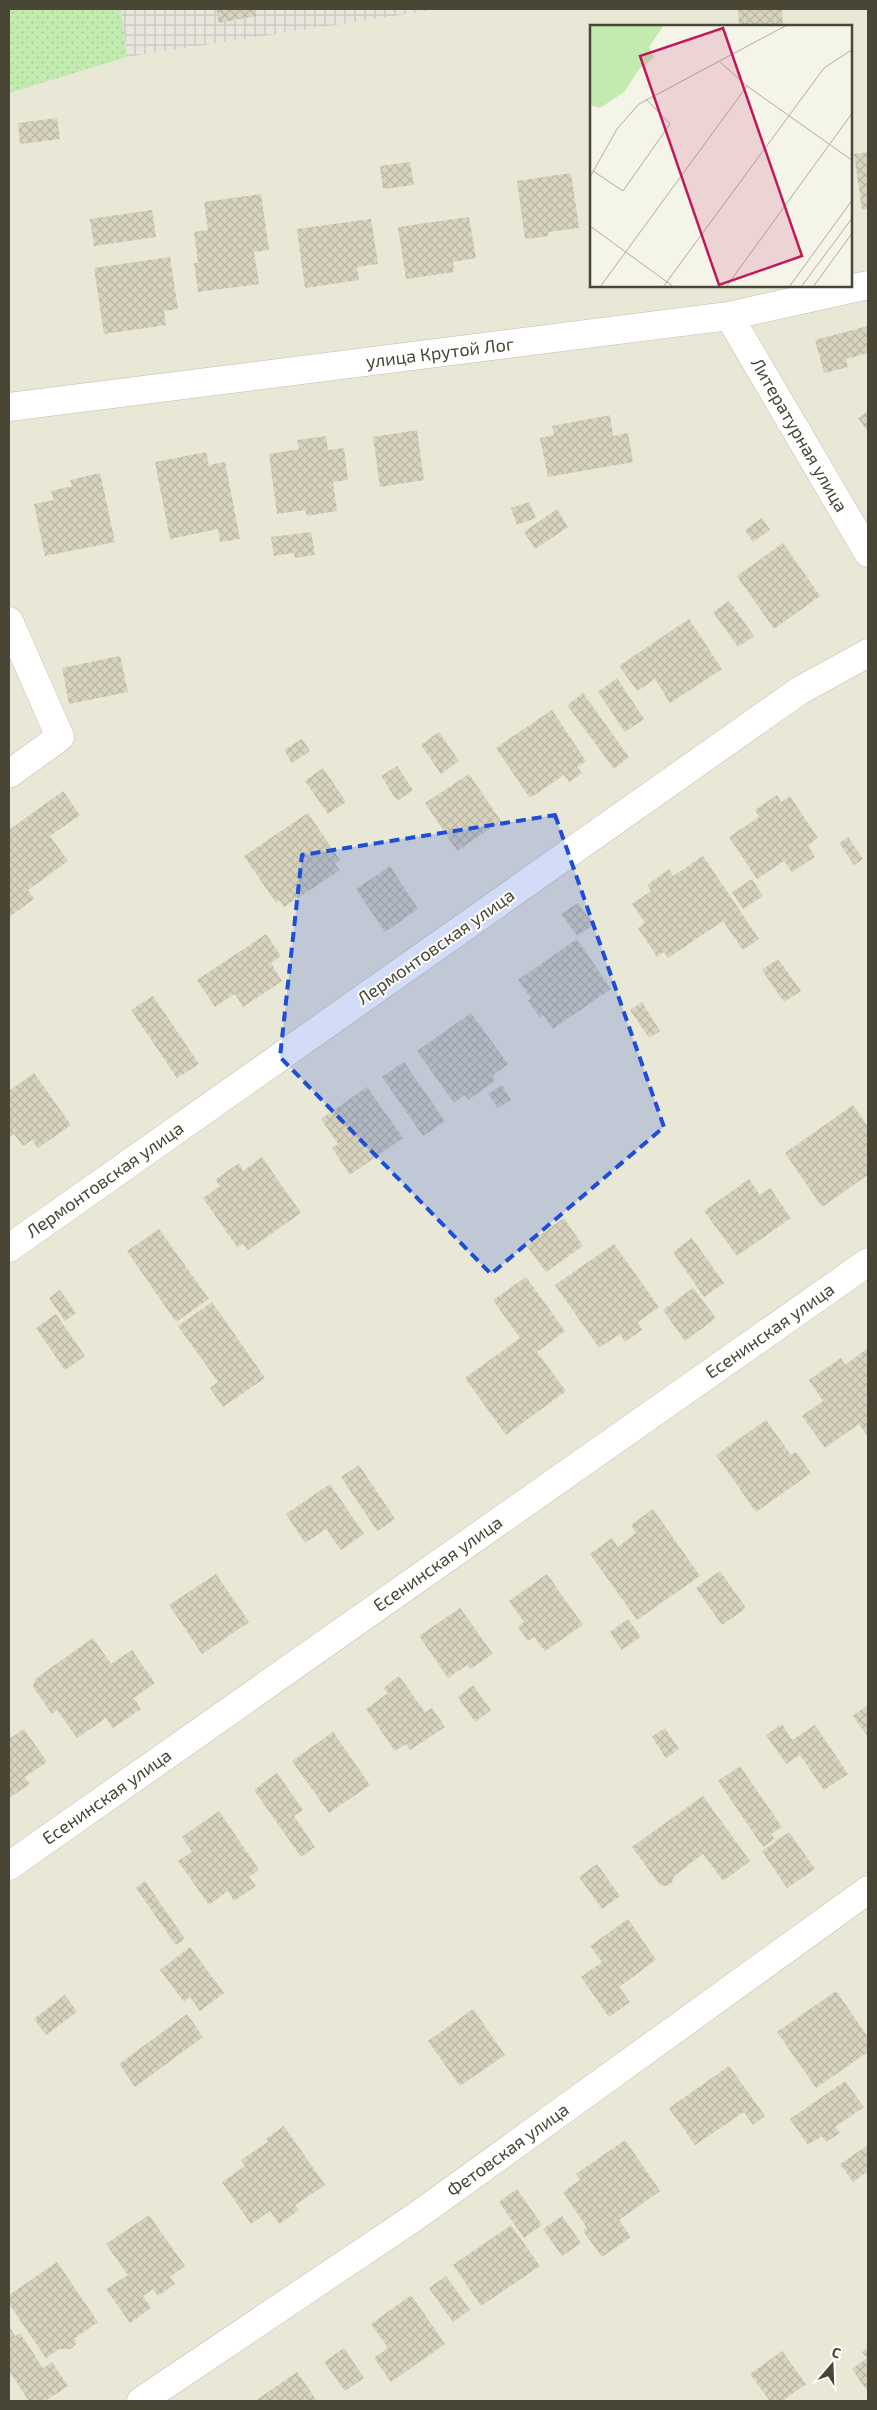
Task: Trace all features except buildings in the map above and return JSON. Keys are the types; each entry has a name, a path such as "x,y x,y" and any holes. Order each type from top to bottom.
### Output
{"street":[{"name":"улица Крутой Лог","path":"9,406 730,316 868,285"},
{"name":"Литературная улица","path":"730,316 868,553"},
{"path":"9,622 60,737 9,774"},
{"name":"Лермонтовская улица","path":"9,1248 800,692 868,653"},
{"name":"Есенинская улица","path":"9,1866 868,1262"},
{"name":"Фетовская улица","path":"141,2401 415,2217 868,1890"}],"highlighted area":[{"path":"555,815 664,1127 491,1274 280,1057 302,855"}],"shaded area":[{"path":"121,9 440,9 127,57"},
{"path":"440,9 868,9 868,2401 9,2401 9,93 127,57"}],"green space":[{"path":"9,9 121,9 127,57 9,93"}]}
